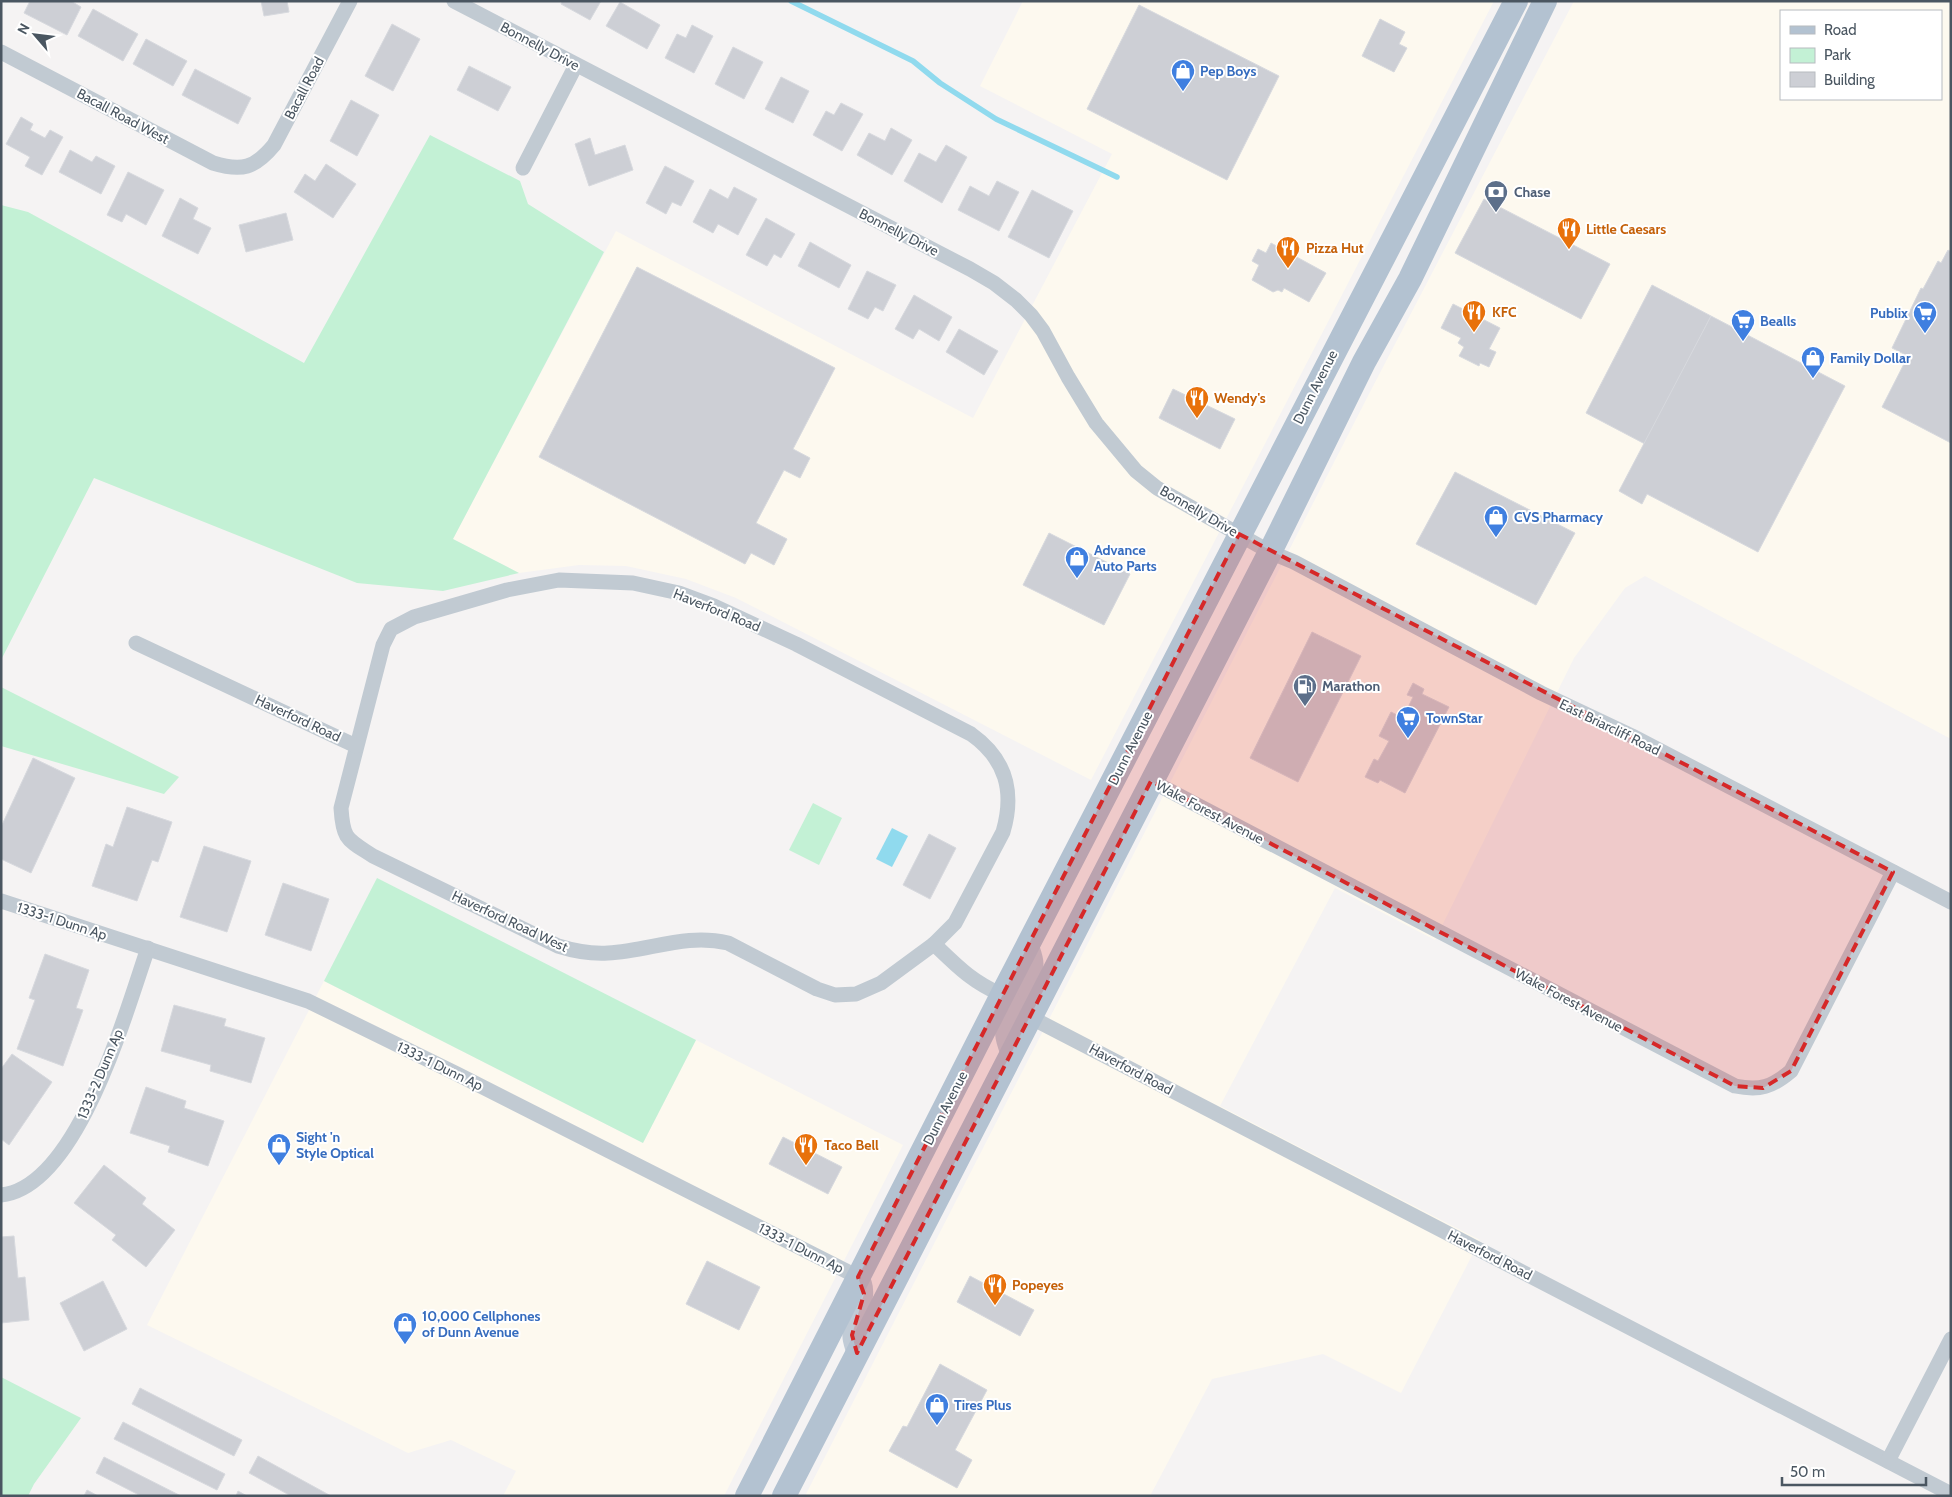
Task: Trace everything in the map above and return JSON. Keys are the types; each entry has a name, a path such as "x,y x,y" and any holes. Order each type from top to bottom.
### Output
{"main road":[{"name":"Dunn Avenue","path":"748,1496 1002,995 1516,1"},
{"path":"784,1496 1270,552 1343,402 1410,279 1545,1"},
{"path":"1028,945 1033,963 1025,987 1022,1004 1024,1011 1030,1017"},
{"path":"1002,995 1009,999 1012,1006 1005,1033 1011,1053"},
{"path":"857,1353 852,1335 864,1294 863,1284 858,1277"}],"street":[{"name":"Bacall Road","path":"248,167 264,158 274,145 350,1"},
{"name":"Bonnelly Drive","path":"454,1 994,283 1016,300 1043,331 1096,423 1136,471 1157,488 1270,552"},
{"name":"Bacall Road West","path":"1,52 213,163 230,168 248,167"},
{"path":"523,168 576,65"},
{"name":"East Briarcliff Road","path":"1270,552 1294,562 1541,693 1632,736 1951,902"},
{"name":"Haverford Road","path":"136,643 356,746 383,644 391,629 414,617 507,590 558,580 634,583 679,593 714,606 796,644 971,734 984,743 997,760 1007,780 1009,803 1003,832 955,923 934,944"},
{"name":"Haverford Road West","path":"356,746 341,808 342,828 350,842 373,856 558,946 590,953 610,953 689,940 718,941 728,943 817,989 835,996 856,994 881,983 934,944"},
{"name":"Wake Forest Avenue","path":"1151,781 1735,1086 1750,1089 1763,1088 1778,1081 1791,1071 1893,872"},
{"name":"1333-1 Dunn Ap","path":"1,901 308,1001 457,1074 858,1277"},
{"path":"934,944 968,976 1002,995"},
{"name":"1333-2 Dunn Ap","path":"1,1195 31,1185 51,1167 81,1122 102,1078 148,948"},
{"name":"Haverford Road","path":"1030,1017 1951,1494"},
{"path":"1888,1461 1951,1339"}],"highlighted area":[{"path":"1239,534 1893,872 1791,1071 1763,1088 1735,1086 1151,781 857,1353 852,1335 864,1294 858,1277"}],"shaded area":[{"path":"1023,1 1494,1 1091,780 736,598 686,579 626,566 579,565 519,573 453,539 616,231 973,418 1112,154 980,86"},
{"path":"1574,1 1951,1 1951,739 1645,576 1625,588 1574,658 1435,940 1335,888 1220,1106 1480,1240 1401,1393 1323,1354 1212,1379 1150,1496 805,1496 1370,392"},
{"path":"324,981 643,1143 696,1040 903,1145 724,1496 503,1496 516,1471 451,1440 408,1453 147,1325"}],"green space":[{"path":"430,135 520,181 528,204 604,252 453,539 519,573 443,591 357,583 94,478 1,660 1,205 28,212 304,363"},
{"path":"1,687 179,777 164,794 1,746"},
{"path":"813,803 842,818 819,865 789,850"},
{"path":"377,878 696,1040 643,1143 324,981"},
{"path":"1,1377 81,1418 34,1484 28,1496 1,1496"}],"water":[{"path":"892,828 908,836 892,867 876,859"}],"building":[{"path":"30,1 71,1 81,7 67,35 24,13"},
{"path":"261,1 287,1 289,12 264,16"},
{"path":"562,1 601,1 590,20 561,4"},
{"path":"620,2 660,25 647,49 606,26"},
{"name":"Pep Boys","path":"1139,5 1279,76 1227,180 1087,109"},
{"path":"93,9 138,34 123,61 78,36"},
{"path":"1380,19 1405,32 1399,44 1407,48 1394,72 1362,56"},
{"path":"392,24 420,39 393,91 365,76"},
{"path":"692,25 713,36 694,73 665,58 677,34 686,38"},
{"path":"146,39 187,61 173,86 133,64"},
{"path":"733,47 763,62 744,99 715,84"},
{"path":"469,66 511,87 498,111 457,90"},
{"path":"195,69 251,98 238,124 182,95"},
{"path":"781,77 809,91 793,123 765,109"},
{"path":"351,100 379,115 357,156 330,141"},
{"path":"841,103 863,114 842,151 813,135 826,111 834,115"},
{"path":"21,117 33,124 30,130 45,138 50,130 63,137 42,175 25,166 30,157 6,144"},
{"path":"891,128 912,140 892,175 857,155 869,133 885,141"},
{"path":"590,138 595,155 625,145 633,170 589,186 575,144"},
{"path":"946,145 967,157 942,203 904,181 919,153 936,162"},
{"path":"70,150 92,162 96,156 115,166 101,194 59,172"},
{"path":"326,164 356,184 333,218 294,192 305,174 315,181"},
{"path":"665,166 694,181 681,206 672,202 666,214 646,203"},
{"path":"128,172 164,190 146,225 126,214 122,222 107,215"},
{"path":"997,181 1019,192 999,231 958,210 970,186 989,196"},
{"path":"734,187 757,199 738,235 718,224 713,233 693,222 710,189 728,199"},
{"path":"1032,190 1073,211 1049,258 1008,237"},
{"path":"180,198 198,208 193,219 211,228 198,254 162,236"},
{"path":"1484,199 1610,264 1581,319 1455,253"},
{"path":"286,213 293,240 246,252 239,225"},
{"path":"766,218 795,234 781,258 774,254 767,266 746,255"},
{"path":"810,242 851,265 839,288 798,266"},
{"name":"Pizza Hut","path":"1271,243 1326,273 1309,302 1284,288 1282,292 1278,290 1273,292 1252,280 1259,265 1252,261 1258,249 1266,253"},
{"name":"Publix","path":"1948,250 1951,252 1951,443 1882,407 1908,356 1892,348 1921,288 1923,289 1938,261 1941,263"},
{"path":"637,267 835,368 793,449 810,458 800,478 784,470 756,523 787,539 774,565 751,553 745,564 539,457"},
{"path":"867,271 896,285 883,311 875,307 868,319 848,309"},
{"path":"1652,285 1711,316 1645,444 1586,413"},
{"path":"914,295 952,317 939,341 919,329 913,339 895,329"},
{"name":"KFC","path":"1453,304 1500,328 1489,349 1496,352 1489,367 1480,363 1479,366 1459,356 1464,347 1458,343 1461,338 1441,328"},
{"path":"1711,316 1845,386 1758,552 1647,494 1642,504 1619,491"},
{"path":"959,329 998,351 984,375 946,352"},
{"name":"Wendy's","path":"1173,389 1235,419 1220,449 1159,418"},
{"name":"CVS Pharmacy","path":"1455,472 1575,533 1536,605 1416,544"},
{"name":"Advance Auto Parts","path":"1049,533 1130,574 1104,625 1023,585"},
{"name":"Marathon","path":"1312,632 1361,656 1298,782 1250,758"},
{"name":"TownStar","path":"1413,683 1424,689 1422,694 1449,707 1405,793 1380,780 1378,783 1365,777 1374,759 1378,761 1389,741 1379,736 1391,712 1403,718 1413,697 1407,695"},
{"path":"33,758 75,778 31,873 1,859 1,827"},
{"path":"127,807 172,822 158,862 152,860 137,901 92,886 106,844 113,847"},
{"path":"929,834 956,848 930,899 903,885"},
{"path":"204,846 251,861 227,932 180,917"},
{"path":"283,883 329,899 311,951 265,935"},
{"path":"45,954 89,970 76,1008 83,1010 63,1066 17,1049 35,1000 29,998"},
{"path":"174,1005 226,1019 224,1026 265,1038 251,1083 210,1071 211,1065 161,1051"},
{"path":"12,1054 52,1082 9,1145 1,1139 1,1069"},
{"path":"146,1087 186,1101 184,1108 224,1121 208,1166 168,1152 170,1146 130,1133"},
{"name":"Taco Bell","path":"783,1137 842,1167 828,1194 769,1164"},
{"path":"104,1165 146,1198 142,1204 175,1230 146,1267 112,1240 116,1235 74,1203"},
{"path":"14,1236 18,1278 25,1277 29,1320 1,1323 1,1237"},
{"path":"707,1261 760,1287 739,1330 686,1304"},
{"name":"Popeyes","path":"970,1276 1034,1310 1020,1336 957,1302"},
{"path":"103,1281 127,1329 84,1351 60,1303"},
{"name":"Tires Plus","path":"940,1364 987,1390 955,1450 972,1460 957,1488 889,1451 903,1426 907,1427"},
{"path":"140,1388 242,1440 234,1456 132,1404"},
{"path":"123,1422 225,1474 217,1490 114,1439"},
{"path":"258,1456 331,1496 291,1496 249,1473"},
{"path":"104,1457 181,1496 141,1496 96,1473"},
{"path":"87,1490 98,1496 84,1496"},
{"path":"238,1491 247,1496 236,1496"}],"waterway":[{"path":"791,1 913,61 940,83 996,119 1117,177"}],"place":[{"name":"Pep Boys","path":"1183,92"},
{"name":"Chase","path":"1496,213"},
{"name":"Little Caesars","path":"1569,250"},
{"name":"Pizza Hut","path":"1288,269"},
{"name":"KFC","path":"1474,333"},
{"name":"Publix","path":"1925,334"},
{"name":"Bealls","path":"1743,342"},
{"name":"Family Dollar","path":"1813,379"},
{"name":"Wendy's","path":"1197,419"},
{"name":"CVS Pharmacy","path":"1496,538"},
{"name":"Advance Auto Parts","path":"1077,579"},
{"name":"Marathon","path":"1305,707"},
{"name":"TownStar","path":"1408,739"},
{"name":"Sight 'n Style Optical","path":"279,1166"},
{"name":"Taco Bell","path":"806,1166"},
{"name":"Popeyes","path":"995,1306"},
{"name":"10,000 Cellphones of Dunn Avenue","path":"405,1345"},
{"name":"Tires Plus","path":"937,1426"}]}
